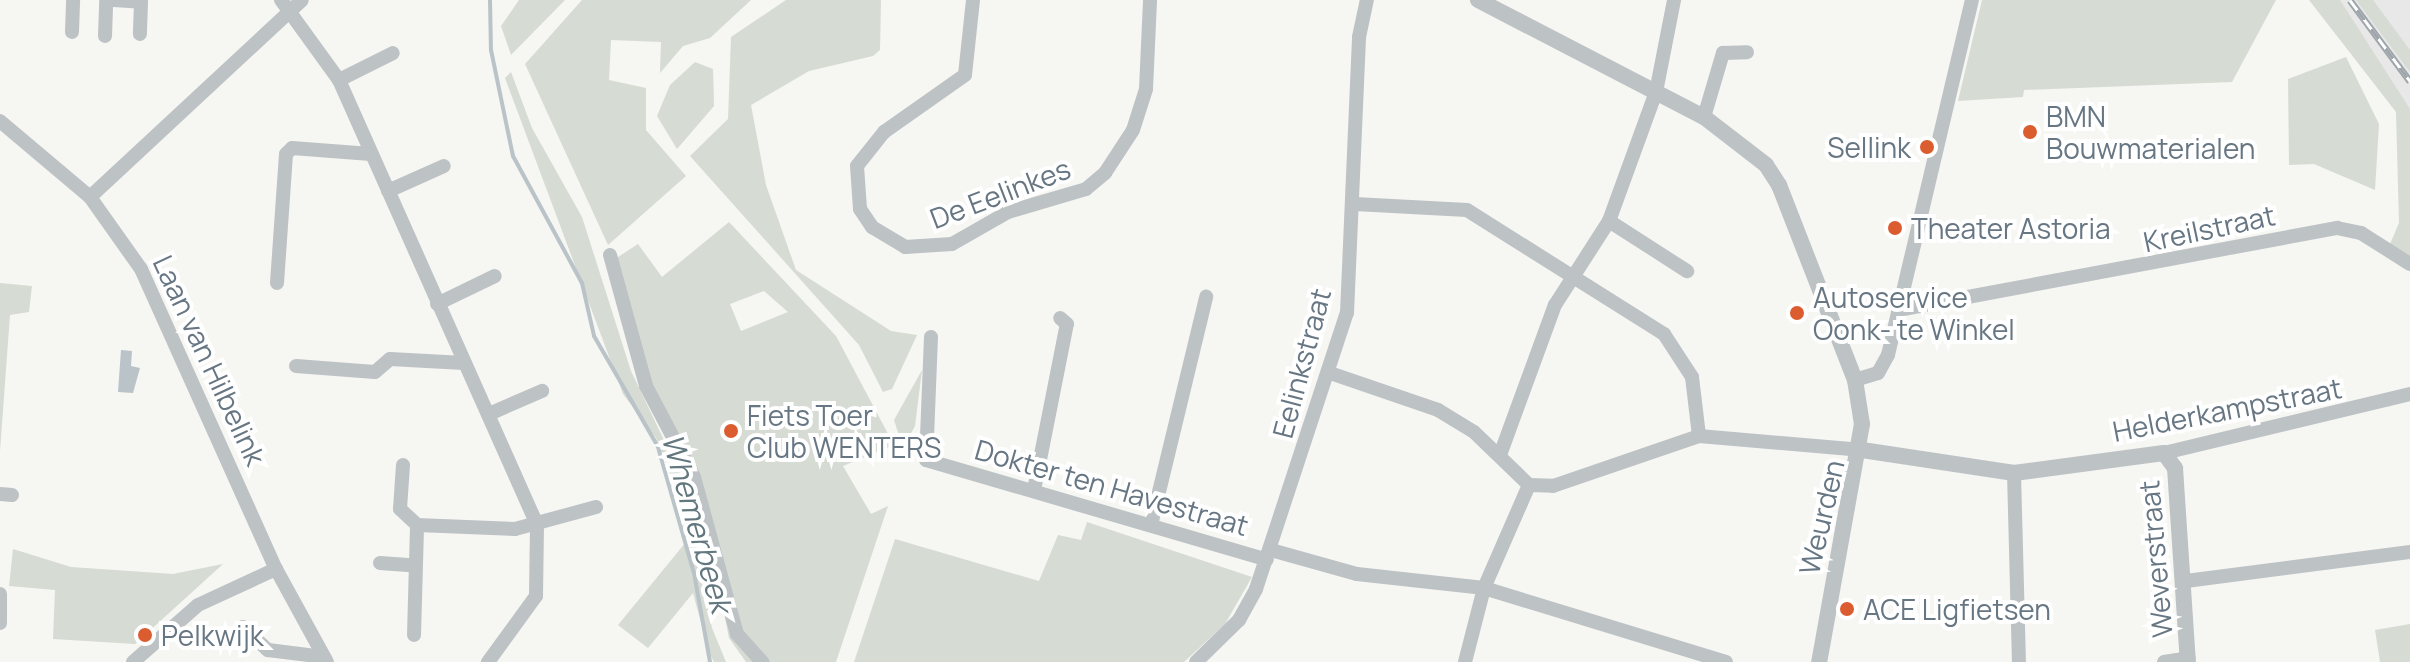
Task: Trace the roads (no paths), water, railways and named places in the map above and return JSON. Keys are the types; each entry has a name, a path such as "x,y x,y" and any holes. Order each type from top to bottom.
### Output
{"street":[{"path":"72,32 73,0"},
{"path":"105,36 106,0"},
{"path":"114,0 141,2 140,34"},
{"name":"De Eelinkes","path":"973,0 965,75 884,132 857,166 860,209 872,227 905,247 952,244 1008,212 1086,189 1105,173 1133,130 1146,89 1150,0"},
{"name":"Eelinkstraat","path":"1196,662 1239,620 1269,555 1347,313 1355,204 1359,37 1367,0"},
{"path":"1478,0 1704,117 1758,157 1779,185 1855,380 1862,450"},
{"path":"1500,455 1540,340 1574,276 1609,221 1656,92 1674,0"},
{"path":"1855,380 1884,366 1972,0"},
{"path":"90,197 291,4 339,80 537,525 536,596 488,662"},
{"path":"1704,117 1723,53 1747,52"},
{"path":"339,80 393,53"},
{"name":"Laan van Hilbelink","path":"0,121 90,197 141,269 276,569 325,660"},
{"path":"277,283 286,154 292,148 371,154"},
{"path":"388,191 444,166"},
{"path":"1330,373 1438,410 1500,455 1529,485 1553,486 1699,436 1684,356 1664,334 1467,210 1355,204"},
{"path":"1609,221 1687,271"},
{"name":"Kreilstraat","path":"1898,310 2337,228 2385,246 2410,264"},
{"path":"610,255 646,386 694,477 737,634 762,662"},
{"path":"437,304 495,276"},
{"path":"1151,525 1206,297"},
{"path":"1034,490 1067,324 1060,318"},
{"name":"Dokter ten Havestraat","path":"931,337 921,457 1151,525 1269,555 1357,574 1484,588 1726,662"},
{"path":"296,366 375,372 390,359 464,363"},
{"path":"489,414 542,391"},
{"name":"Helderkampstraat","path":"1862,450 2014,473 2164,453 2410,394"},
{"name":"Weurden","path":"1699,436 1862,450 1819,662"},
{"name":"Weverstraat","path":"2164,453 2175,468 2186,581 2189,660"},
{"path":"403,465 400,509 417,525 537,525 596,507"},
{"path":"2014,473 2019,662"},
{"path":"1465,662 1484,588 1529,485"},
{"path":"414,635 411,565 417,525"},
{"path":"2186,581 2410,552"},
{"path":"380,563 411,565"},
{"path":"133,662 198,605 276,569"},
{"path":"0,594 0,623"},
{"name":"Laan van Hilbelink","path":"243,627 268,650 325,660"},
{"path":"2164,662 2189,660"}],"waterway":[{"name":"Whemerbeek","path":"490,0 491,50 513,156 582,283 594,336 658,447 694,573 710,662"}],"railway":[{"path":"2350,0 2410,81"}],"place":[{"name":"BMN Bouwmaterialen","path":"2030,132"},
{"name":"Sellink","path":"1927,147"},
{"name":"Theater Astoria","path":"1895,228"},
{"name":"Autoservice Oonk- te Winkel","path":"1797,313"},
{"name":"Fiets Toer Club WENTERS","path":"731,431"},
{"name":"ACE Ligfietsen","path":"1847,609"},
{"name":"Pelkwijk","path":"145,635"}]}
